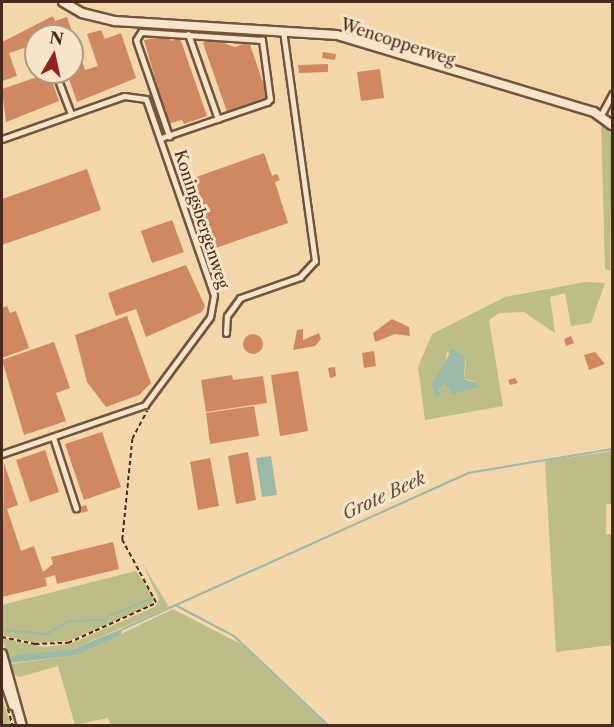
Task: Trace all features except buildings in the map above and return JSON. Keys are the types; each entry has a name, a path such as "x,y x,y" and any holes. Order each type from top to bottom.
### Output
{"street":[{"name":"Wencopperweg","path":"63,2 82,14 115,21 283,29 337,35 600,115 612,125"},
{"path":"226,333 227,316 240,298 300,277 315,261 283,29"},
{"name":"Koningsbergenweg","path":"161,138 169,136 218,119 270,99 264,42 144,31 136,40 169,136"},
{"path":"188,34 218,119"},
{"path":"60,84 71,114"},
{"name":"Koningsbergenweg","path":"2,139 135,94 148,102 212,287 213,310 156,395 140,408 2,454"},
{"path":"600,115 612,94"},
{"path":"213,310 227,316"},
{"path":"53,437 76,508"},
{"path":"2,654 4,670 22,726"}],"path":[{"path":"2,637 35,644 68,643 156,603 122,540 132,439 156,395"}],"green space":[{"path":"601,118 612,129 610,271 605,269"},
{"path":"585,282 605,283 591,323 571,326 565,293 550,297 555,333 524,312 499,313 489,320 503,406 425,420 418,367 432,334 505,297","holes":["447,352 466,361 464,379 475,381 444,383 438,390 432,385 443,372"]},
{"path":"612,451 612,504 606,504 606,534 612,534 612,645 556,652 545,461"},
{"path":"142,563 169,607 73,649 8,657 2,638 44,647 70,644 156,606 159,599"},
{"path":"136,571 155,598 150,606 68,641 36,643 2,635 2,605"},
{"path":"173,609 241,644 326,725 111,726 108,718 75,725 58,666 20,677 12,674 9,664 77,655"},
{"path":"2,698 11,725 2,725"}],"shaded area":[{"path":"452,349 465,357 464,379 481,386 453,394 444,383 438,390 442,396 435,397 432,385"},
{"path":"271,456 277,495 262,497 256,458"},
{"path":"124,628 120,635 77,655 2,664 2,657 73,649"}],"waterway":[{"name":"Grote Beek","path":"123,629 468,473 612,449"},
{"path":"2,630 47,634 69,621 100,620 150,599"},
{"path":"177,606 234,636 329,726"}]}
